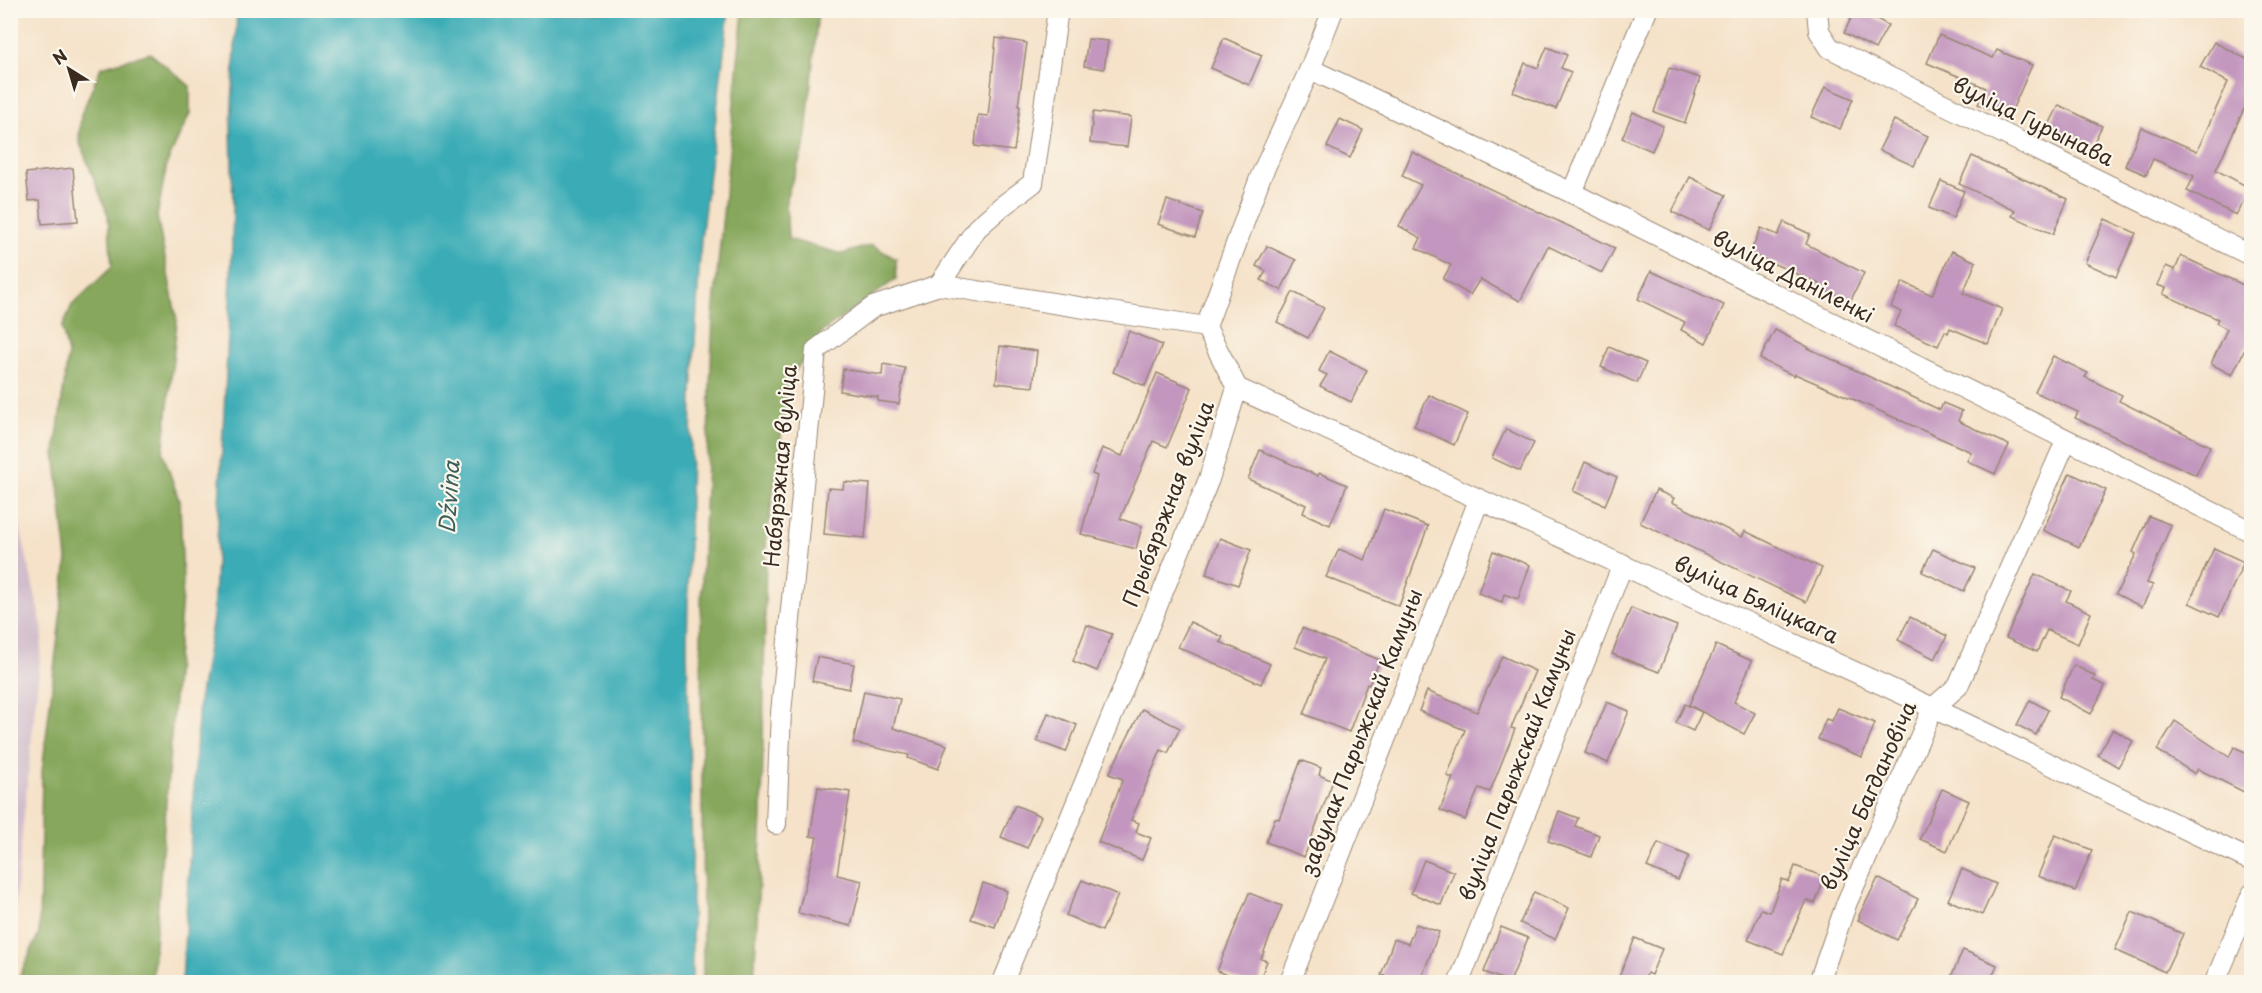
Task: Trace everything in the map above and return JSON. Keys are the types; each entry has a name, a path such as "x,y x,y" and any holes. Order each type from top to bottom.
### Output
{"street":[{"path":"1058,10 1033,183 977,228 939,285 1206,327 1260,178 1310,69 1333,10"},
{"path":"1572,193 1647,10"},
{"name":"вуліца Гурынава","path":"1817,10 1819,31 1830,48 2252,256"},
{"name":"вуліца Даніленкі","path":"1310,69 1572,193 2252,532"},
{"name":"Набярэжная вуліца","path":"776,824 781,713 816,350 873,307 939,285"},
{"name":"Прыбярэжная вуліца","path":"1003,982 1209,479 1237,388 1206,327"},
{"name":"вуліца Бяліцкага","path":"1237,388 1933,708 2252,861"},
{"name":"вуліца Багдановіча","path":"1819,982 1847,902 1933,708 1958,686 2066,441"},
{"name":"завулак Парыжскай Камуны","path":"1290,982 1479,500"},
{"name":"вуліца Парыжскай Камуны","path":"1459,982 1623,564"},
{"path":"2216,982 2252,894"}],"shaded area":[{"path":"11,487 43,630 11,941"}],"green space":[{"path":"743,11 818,11 805,144 786,198 788,239 842,254 872,245 896,259 896,279 822,332 789,380 766,544 762,815 754,982 703,982 701,606 713,316"},
{"path":"150,53 190,86 190,113 167,163 157,216 177,321 163,453 180,503 183,583 152,982 17,982 39,933 42,772 67,559 55,452 68,354 62,328 72,305 112,267 108,215 79,141 81,115 101,67"}],"water":[{"name":"Dźvina","path":"237,11 729,11 701,239 692,394 687,648 692,858 692,982 182,982 199,701 213,618 231,280 233,207 231,125"}],"building":[{"path":"1855,10 1860,10 1888,25 1875,49 1844,33"},
{"path":"1939,35 1993,58 1997,50 2032,65 2009,117 1978,104 1986,88 1927,63"},
{"path":"996,38 1027,43 1014,151 975,146 978,115 988,116"},
{"path":"1224,38 1262,55 1249,85 1211,68"},
{"path":"1088,39 1108,41 1104,69 1084,66"},
{"path":"2214,42 2252,62 2252,113 2244,109 2216,170 2250,188 2236,215 2187,191 2194,176 2153,159 2146,175 2125,166 2141,127 2197,151 2228,82 2200,67"},
{"path":"1547,47 1567,55 1561,68 1571,72 1556,109 1513,92 1525,63 1538,68"},
{"path":"1669,68 1700,78 1685,123 1654,112"},
{"path":"1825,87 1853,99 1840,129 1811,117"},
{"path":"2059,105 2102,126 2091,148 2048,127"},
{"path":"1093,112 1131,117 1127,147 1090,143"},
{"path":"1633,112 1663,126 1652,151 1622,138"},
{"path":"1340,119 1363,130 1350,158 1327,147"},
{"path":"1894,120 1928,136 1914,166 1879,150"},
{"path":"1412,152 1615,248 1602,273 1548,246 1520,301 1480,279 1470,295 1443,279 1451,265 1416,248 1421,238 1399,226 1421,185 1402,176"},
{"path":"1972,156 2068,199 2053,234 2012,216 2015,210 1959,184"},
{"path":"73,168 78,221 42,224 40,200 29,201 26,173"},
{"path":"1690,177 1726,195 1709,230 1672,212"},
{"path":"1941,181 1964,191 1953,218 1929,208"},
{"path":"1167,200 1203,213 1195,237 1158,224"},
{"path":"2105,219 2136,233 2116,277 2085,263"},
{"path":"1784,222 1810,234 1806,244 1864,273 1850,302 1818,287 1819,284 1750,253 1761,228 1778,235"},
{"path":"1267,246 1296,260 1281,290 1261,280 1266,271 1256,266"},
{"path":"1952,251 1976,262 1963,293 2002,309 1988,344 1950,328 1948,333 1945,331 1938,346 1894,326 1901,312 1891,307 1903,282 1932,295"},
{"path":"2181,256 2252,289 2252,335 2232,375 2211,364 2227,329 2216,323 2218,319 2163,294 2166,288 2157,285 2166,266 2175,270"},
{"path":"1651,271 1724,305 1706,343 1681,330 1685,322 1638,299"},
{"path":"1293,292 1324,308 1308,338 1277,322"},
{"path":"1775,330 1940,410 1943,403 1962,411 1958,421 2009,445 1995,474 1967,461 1971,452 1795,374 1794,376 1760,359"},
{"path":"1129,331 1162,345 1145,386 1113,372"},
{"path":"1000,346 1037,351 1033,387 996,383"},
{"path":"1609,347 1646,363 1637,383 1601,367"},
{"path":"1329,351 1367,370 1351,402 1320,386 1327,375 1319,371"},
{"path":"2053,356 2088,373 2085,377 2122,395 2119,401 2210,446 2196,475 2075,418 2078,412 2035,392"},
{"path":"883,364 905,368 899,404 878,401 878,397 840,391 843,369 882,375"},
{"path":"1157,373 1192,388 1167,447 1153,441 1120,519 1142,526 1136,549 1081,534 1097,476 1092,474 1102,448 1122,456"},
{"path":"1429,395 1468,414 1454,445 1414,426"},
{"path":"1506,429 1534,443 1520,471 1492,458"},
{"path":"1260,450 1318,476 1319,473 1347,485 1330,525 1303,513 1306,505 1248,479"},
{"path":"1585,462 1617,477 1605,505 1573,491"},
{"path":"2070,473 2106,490 2079,547 2043,530"},
{"path":"844,482 870,484 865,538 824,534 828,488 843,489"},
{"path":"1656,490 1674,498 1672,502 1742,537 1745,531 1822,568 1806,602 1640,523"},
{"path":"1384,509 1428,526 1399,606 1326,577 1339,549 1365,560"},
{"path":"2149,516 2171,525 2147,583 2153,585 2142,607 2116,594 2136,554 2133,552"},
{"path":"1220,538 1251,550 1238,585 1206,574"},
{"path":"2214,548 2244,562 2219,617 2189,603"},
{"path":"1933,549 1975,568 1964,591 1922,572"},
{"path":"1493,551 1530,565 1518,599 1504,594 1502,602 1478,593"},
{"path":"2035,574 2071,591 2066,601 2091,613 2078,644 2047,630 2037,652 2006,638"},
{"path":"1631,608 1677,626 1659,672 1612,654"},
{"path":"1910,617 1947,636 1935,659 1898,640"},
{"path":"1190,622 1223,637 1220,642 1270,664 1261,684 1178,647"},
{"path":"1087,625 1112,634 1097,671 1073,661"},
{"path":"1302,628 1380,660 1369,685 1367,684 1349,732 1304,714 1325,659 1295,647"},
{"path":"1716,645 1752,661 1734,702 1755,713 1744,734 1689,705"},
{"path":"1502,656 1535,671 1511,728 1515,729 1490,792 1479,788 1465,820 1440,810 1453,778 1447,776 1465,730 1419,711 1427,691 1477,712"},
{"path":"817,657 854,664 849,689 812,681"},
{"path":"2074,665 2095,676 2093,680 2105,686 2091,714 2059,697"},
{"path":"864,691 900,699 893,728 947,745 938,769 908,758 909,755 853,743"},
{"path":"2030,700 2048,710 2036,735 2017,725"},
{"path":"1607,702 1629,711 1608,763 1585,753"},
{"path":"1685,704 1702,712 1693,731 1676,723"},
{"path":"1838,708 1875,723 1862,757 1818,739 1826,719 1832,721"},
{"path":"1142,709 1180,728 1168,753 1161,750 1131,820 1139,823 1136,832 1151,838 1142,860 1098,842 1123,779 1109,774"},
{"path":"1048,713 1077,725 1066,752 1037,741"},
{"path":"2175,721 2229,757 2234,747 2252,755 2252,796 2198,769 2195,774 2157,750"},
{"path":"2113,729 2133,741 2118,767 2098,755"},
{"path":"1301,760 1321,768 1319,775 1333,781 1304,857 1266,842 1275,818 1279,819"},
{"path":"818,787 850,792 837,875 862,881 851,926 798,913 817,837 810,836"},
{"path":"1942,789 1969,801 1947,851 1920,839"},
{"path":"1015,805 1041,816 1027,848 1001,837"},
{"path":"1559,811 1578,818 1575,826 1599,835 1591,857 1548,841"},
{"path":"2055,835 2092,850 2075,891 2038,876"},
{"path":"1658,843 1689,856 1678,880 1647,867"},
{"path":"1424,860 1454,872 1441,905 1411,893"},
{"path":"1795,866 1825,877 1815,903 1806,900 1783,954 1748,940 1761,909 1770,912 1782,879 1789,882"},
{"path":"1962,869 1996,884 1982,915 1948,900"},
{"path":"1878,878 1918,899 1897,940 1858,920"},
{"path":"1082,880 1118,895 1102,931 1066,915"},
{"path":"983,883 1007,891 995,927 971,919"},
{"path":"1534,892 1569,908 1555,939 1520,923"},
{"path":"1249,893 1282,906 1261,959 1267,961 1259,982 1244,982 1217,971"},
{"path":"2132,912 2183,934 2165,972 2115,950"},
{"path":"1416,924 1439,932 1420,982 1401,982 1381,975 1394,939 1408,944"},
{"path":"1501,927 1528,938 1510,982 1484,972"},
{"path":"1635,938 1662,949 1651,975 1647,973 1643,982 1617,982"},
{"path":"1963,950 1997,965 1990,982 1949,982"}]}
